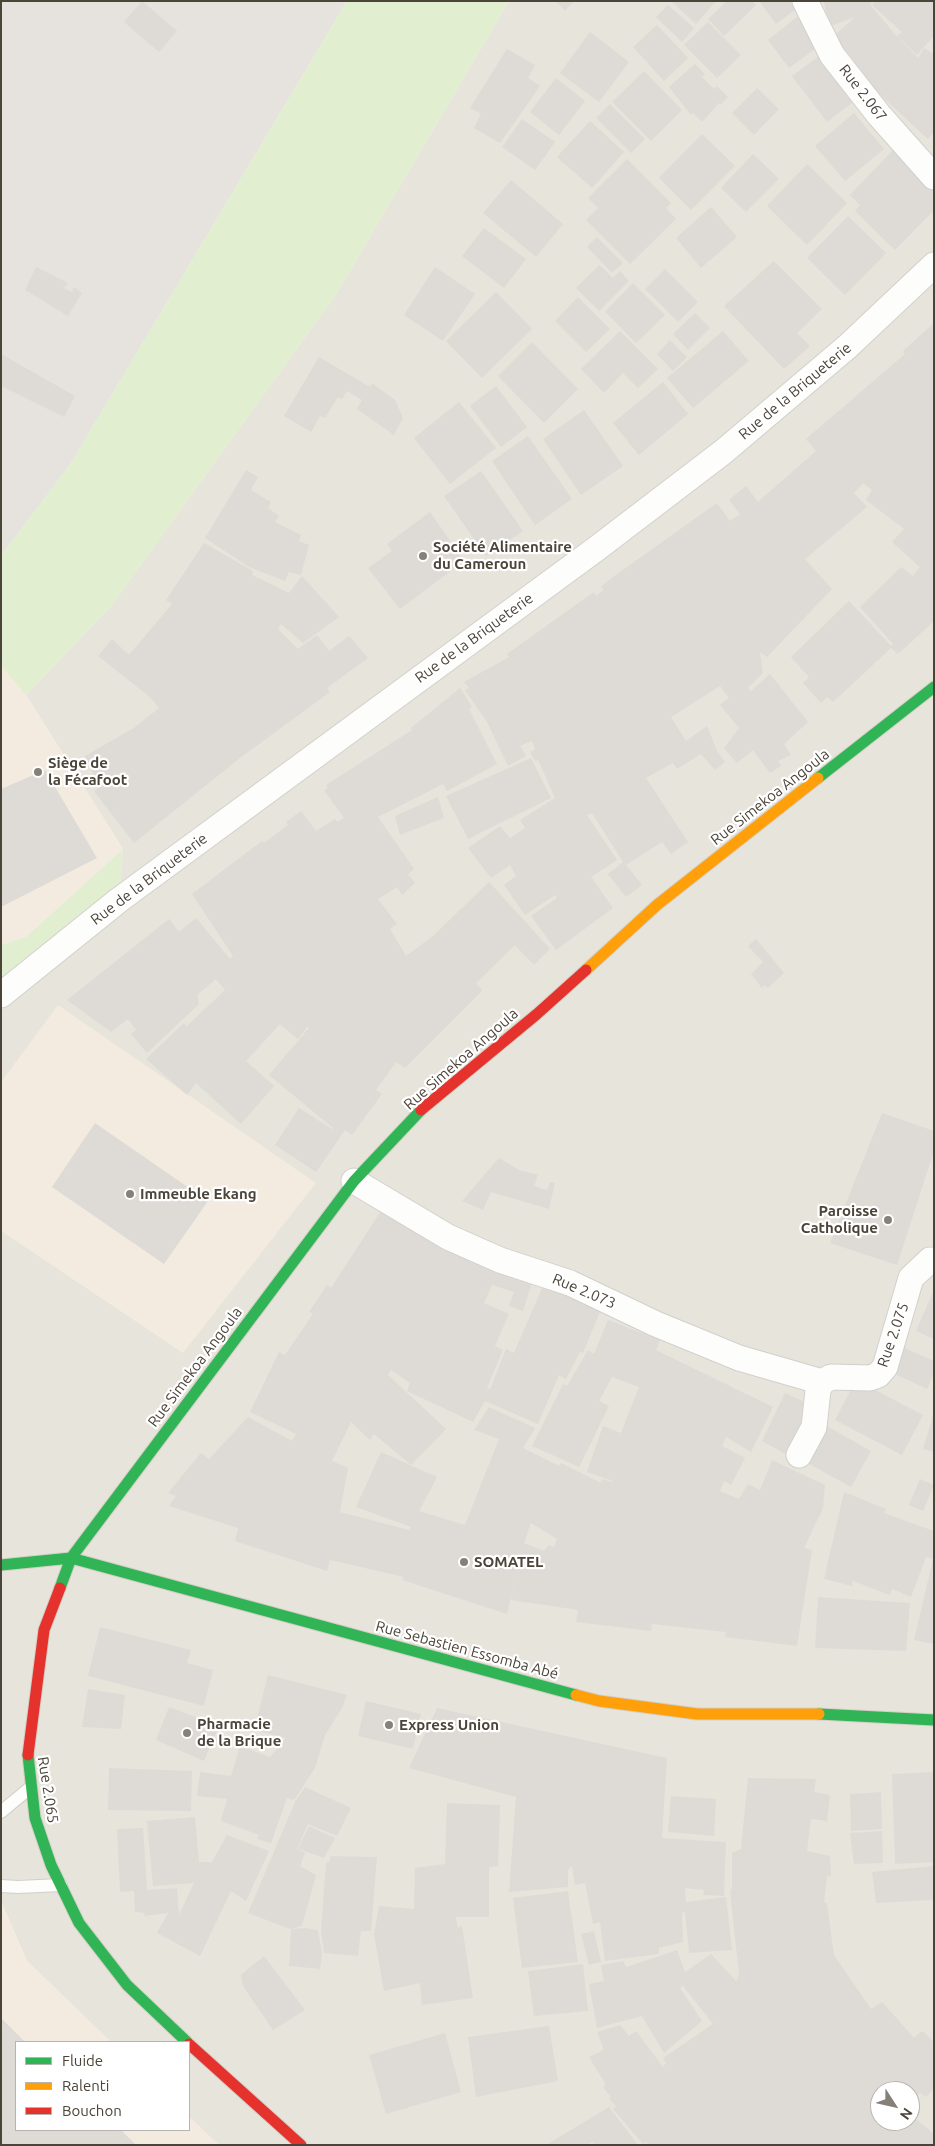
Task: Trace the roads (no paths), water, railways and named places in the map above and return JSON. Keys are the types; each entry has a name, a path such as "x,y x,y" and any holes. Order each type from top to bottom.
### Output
{"street":[{"name":"Rue 2.067","path":"805,1 832,55 878,115 934,177"},
{"name":"Rue de la Briqueterie","path":"1,995 119,900 596,549 723,452 847,347 934,265"},
{"name":"Rue Simekoa Angoula","path":"71,1558 354,1180 427,1104 536,1014 658,905 934,687"},
{"name":"Rue 2.073","path":"354,1180 448,1238 500,1260 570,1283 656,1324 739,1358 822,1382"},
{"name":"Rue 2.075","path":"822,1382 831,1377 870,1378 878,1375 885,1367 911,1278 930,1260 934,1261"},
{"path":"799,1456 814,1427 818,1390 822,1382"},
{"name":"Rue Sebastien Essomba Abé","path":"1,1565 71,1558 599,1701 697,1714 800,1713 934,1720"},
{"name":"Rue 2.065","path":"71,1558 44,1630 27,1749 35,1818 51,1865 79,1923 127,1986 186,2041"},
{"name":"Rue 2.065","path":"190,2045 301,2145"}],"lane":[{"path":"1,1812 31,1788"},
{"path":"1,1886 60,1885"}],"place":[{"name":"Société Alimentaire du Cameroun","path":"423,556"},
{"name":"Siège de la Fécafoot","path":"38,772"},
{"name":"Immeuble Ekang","path":"130,1194"},
{"name":"Paroisse Catholique","path":"888,1220"},
{"name":"SOMATEL","path":"464,1562"},
{"name":"Express Union","path":"389,1725"},
{"name":"Pharmacie de la Brique","path":"187,1733"}]}
